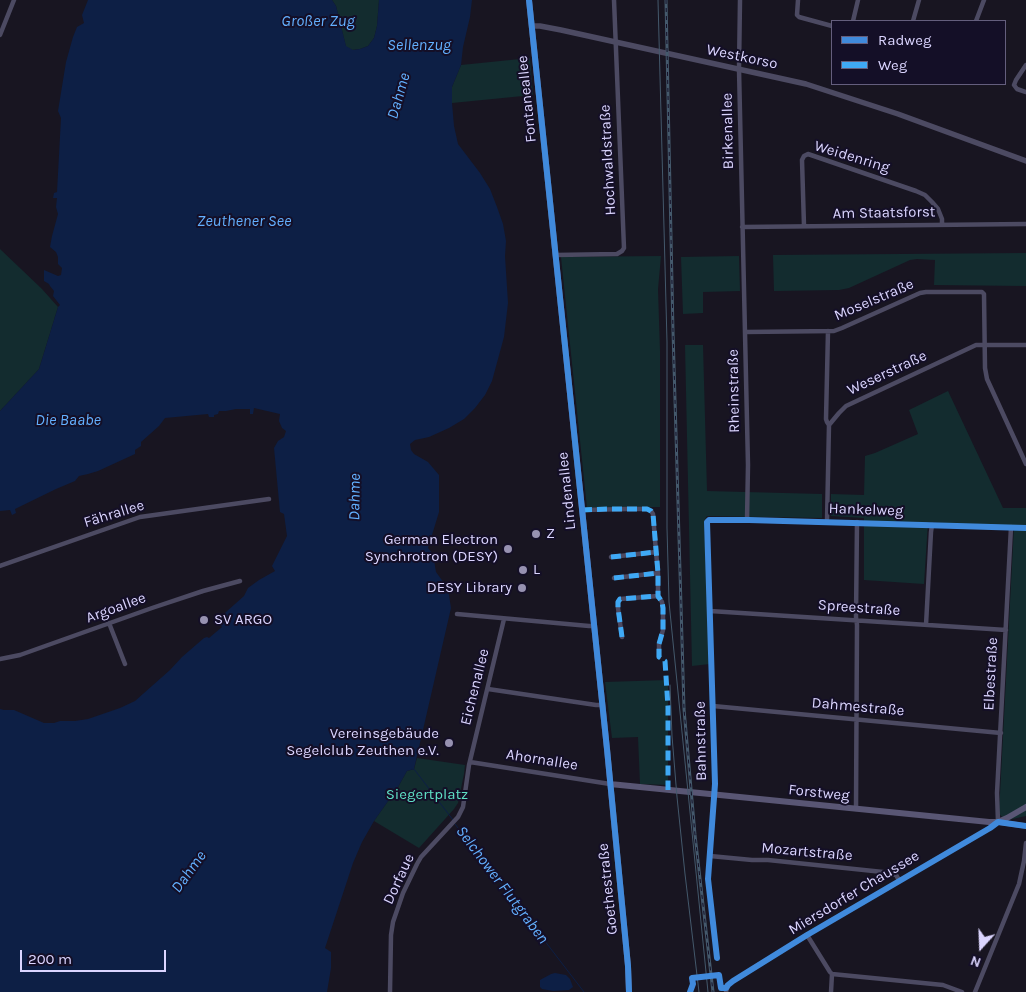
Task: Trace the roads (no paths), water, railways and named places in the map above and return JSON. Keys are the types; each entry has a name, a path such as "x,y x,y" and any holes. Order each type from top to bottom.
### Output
{"main road":[{"name":"Fontaneallee","path":"529,0 549,196"},
{"name":"Lindenallee","path":"549,196 610,784"},
{"name":"Forstweg","path":"610,784 998,822"},
{"name":"Goethestraße","path":"610,784 629,992"},
{"name":"Miersdorfer Chaussee","path":"998,822 1026,807"}],"street":[{"path":"0,35 14,0"},
{"name":"Hochwaldstraße","path":"555,255 617,254 624,248 614,0"},
{"name":"Birkenallee","path":"740,0 739,69 743,261"},
{"path":"798,0 797,15 799,17 831,26"},
{"path":"852,20 858,0"},
{"path":"913,20 919,0"},
{"path":"976,20 984,0"},
{"name":"Westkorso","path":"532,26 540,26 814,86 898,114 1026,161"},
{"path":"1026,65 1014,85 1017,89 1026,92"},
{"name":"Weidenring","path":"804,226 802,160 808,154 925,195 938,209 942,225"},
{"name":"Am Staatsforst","path":"742,227 1026,224"},
{"name":"Rheinstraße","path":"743,261 748,461 747,520"},
{"name":"Moselstraße","path":"744,332 834,331 920,292 982,292 984,294 985,345"},
{"path":"827,521 829,425 826,419 828,332"},
{"name":"Weserstraße","path":"829,425 846,406 976,345 1026,345"},
{"path":"985,345 987,379 1026,464"},
{"name":"Fährallee","path":"0,566 140,517 269,499"},
{"path":"582,510 647,509 653,514 658,596 662,602 663,615 659,657"},
{"name":"Hankelweg","path":"707,522 709,520 827,521 1026,528"},
{"name":"Bahnstraße","path":"707,522 715,784 708,884 717,958"},
{"path":"856,522 856,809"},
{"path":"926,625 932,525"},
{"name":"Elbestraße","path":"998,822 997,793 1011,528"},
{"path":"611,557 656,552"},
{"path":"614,578 658,573"},
{"name":"Argoallee","path":"0,659 20,655 203,591 240,581"},
{"path":"622,637 618,608 620,599 658,596"},
{"name":"Spreestraße","path":"710,611 1006,630"},
{"path":"457,614 594,626"},
{"name":"Eichenallee","path":"470,762 504,619"},
{"path":"109,623 125,664"},
{"path":"488,689 602,704"},
{"name":"Dahmestraße","path":"713,706 1001,733"},
{"name":"Ahornallee","path":"470,762 610,784"},
{"name":"Dorfaue","path":"390,992 391,934 403,893 421,857 458,817 463,807 470,762"},
{"name":"Forstweg","path":"998,822 1026,826"},
{"name":"Miersdorfer Chaussee","path":"726,990 733,981 807,935 998,822"},
{"path":"975,992 1019,884 1026,842"},
{"name":"Mozartstraße","path":"710,856 887,872 896,875 899,880"},
{"path":"807,935 832,974 831,992"},
{"path":"832,974 943,985 962,992"}],"water":[{"name":"Zeuthener See","path":"88,0 332,0 336,6 346,46 353,50 368,46 374,38 379,0 472,0 461,65 452,87 454,126 458,144 490,189 503,224 506,241 508,303 504,337 492,381 485,395 475,408 464,419 449,428 429,437 415,440 410,444 414,454 428,462 439,475 439,512 428,548 433,554 436,572 444,583 449,595 451,608 414,769 407,771 362,842 353,863 325,948 331,952 331,968 327,992 0,992 0,709 14,710 44,723 54,723 88,719 135,701 204,638 209,638 222,627 217,620 244,596 248,588 275,571 272,566 287,536 284,514 280,512 274,448 278,441 284,437 286,431 282,428 279,421 280,414 254,408 253,414 250,414 250,409 236,409 219,411 214,417 209,417 208,414 165,418 141,442 141,446 135,450 135,454 98,471 79,476 75,481 15,509 16,513 12,515 10,510 0,511 0,411 39,369 60,305 53,296 54,291 44,281 44,270 58,276 61,275 62,268 58,264 56,252 50,247 58,214 56,207 57,198 53,198 54,193 57,192 61,118 58,111 66,62 77,27 84,23 82,15"},
{"path":"555,973 566,975 573,987 569,990 553,991 542,989 540,987 540,980"}],"waterway":[{"name":"Selchower Flutgraben","path":"412,769 414,769 453,820"},
{"name":"Selchower Flutgraben","path":"455,824 584,992"}],"tram line":[{"path":"658,0 667,342 669,602 708,992"},
{"path":"670,685 677,797 699,992"}],"railway":[{"path":"666,0 684,709 695,835 713,992"}],"place":[{"name":"Z","path":"536,534"},
{"name":"German Electron Synchrotron (DESY)","path":"508,549"},
{"name":"L","path":"523,570"},
{"name":"DESY Library","path":"522,588"},
{"name":"SV ARGO","path":"204,620"},
{"name":"Vereinsgebäude Segelclub Zeuthen e.V.","path":"449,743"}],"water label":[{"name":"Großer Zug","path":"318,21"},
{"name":"Sellenzug","path":"419,45"},
{"name":"Dahme","path":"399,96"},
{"name":"Die Baabe","path":"68,420"},
{"name":"Dahme","path":"355,497"},
{"name":"Dahme","path":"189,872"}],"park label":[{"name":"Siegertplatz","path":"427,795"}]}
